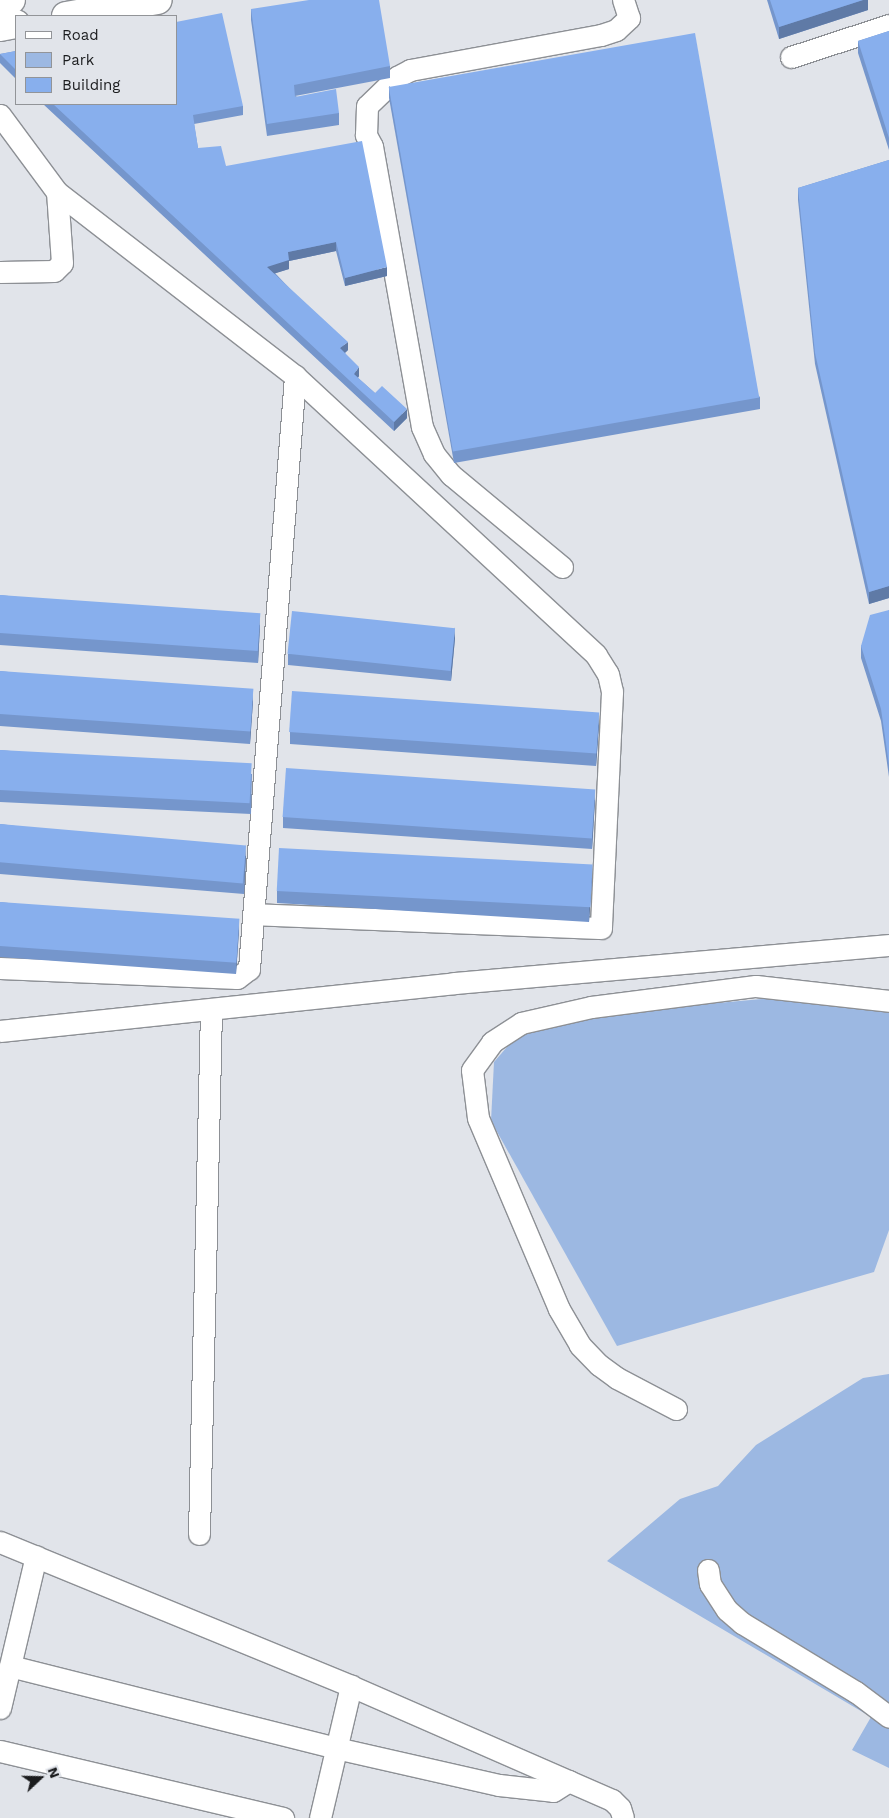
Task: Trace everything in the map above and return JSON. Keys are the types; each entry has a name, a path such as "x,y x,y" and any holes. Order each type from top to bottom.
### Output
{"main road":[{"path":"0,2 11,0"},
{"path":"72,15 158,0"},
{"path":"0,27 15,24"}],"street":[{"path":"562,567 451,475 434,454 422,428 372,146 366,135 366,106 397,78 410,70 601,35 616,30 629,18 623,0"},
{"path":"791,57 889,25"},
{"path":"0,115 57,192 295,376 596,655 608,674 612,692 601,928 254,914"},
{"path":"0,272 54,271 62,263 57,192"},
{"path":"0,968 237,978 250,969 295,376"},
{"path":"0,1032 454,983 889,945"},
{"path":"676,1409 616,1378 599,1364 580,1345 558,1309 478,1118 472,1070 492,1042 522,1023 591,1006 756,986 889,1001"},
{"path":"199,1534 211,1010"},
{"path":"0,1542 351,1686 612,1800 620,1808 623,1818"},
{"path":"0,1708 8,1655 36,1556"},
{"path":"708,1570 710,1584 727,1610 742,1623 856,1692 889,1717"},
{"path":"8,1655 336,1748 509,1786 553,1791 569,1781"},
{"path":"320,1818 351,1686"},
{"path":"0,1751 283,1818"}],"green space":[{"path":"889,996 889,1230 874,1272 617,1346 491,1121 494,1062 520,1032 594,1014 762,999"},
{"path":"889,1374 889,1768 852,1750 871,1717 607,1561 680,1499 718,1486 756,1445 863,1378"}],"building":[{"path":"309,0 379,0 390,66 294,85 295,97 336,89 339,113 267,124 251,9"},
{"path":"770,0 863,0 779,27"},
{"path":"222,13 243,106 193,115 198,148 221,146 226,166 362,141 387,267 345,278 336,242 288,252 289,260 267,267 348,342 340,348 359,367 354,374 375,393 382,386 407,409 394,422 54,105 178,105 178,22"},
{"path":"889,31 889,138 858,41"},
{"path":"695,33 759,397 453,451 389,87"},
{"path":"15,51 15,69 0,54"},
{"path":"889,160 889,586 869,592 815,353 798,188"},
{"path":"0,595 260,613 258,651 0,633"},
{"path":"889,610 889,765 881,709 861,646 870,615"},
{"path":"292,611 455,628 451,671 288,654"},
{"path":"0,671 253,689 250,732 0,714"},
{"path":"292,691 599,712 596,753 289,732"},
{"path":"0,750 252,763 250,803 0,790"},
{"path":"286,768 595,790 592,839 283,817"},
{"path":"0,824 246,846 243,883 0,862"},
{"path":"279,848 593,864 590,907 277,891"},
{"path":"0,902 239,919 236,963 0,946"}]}
